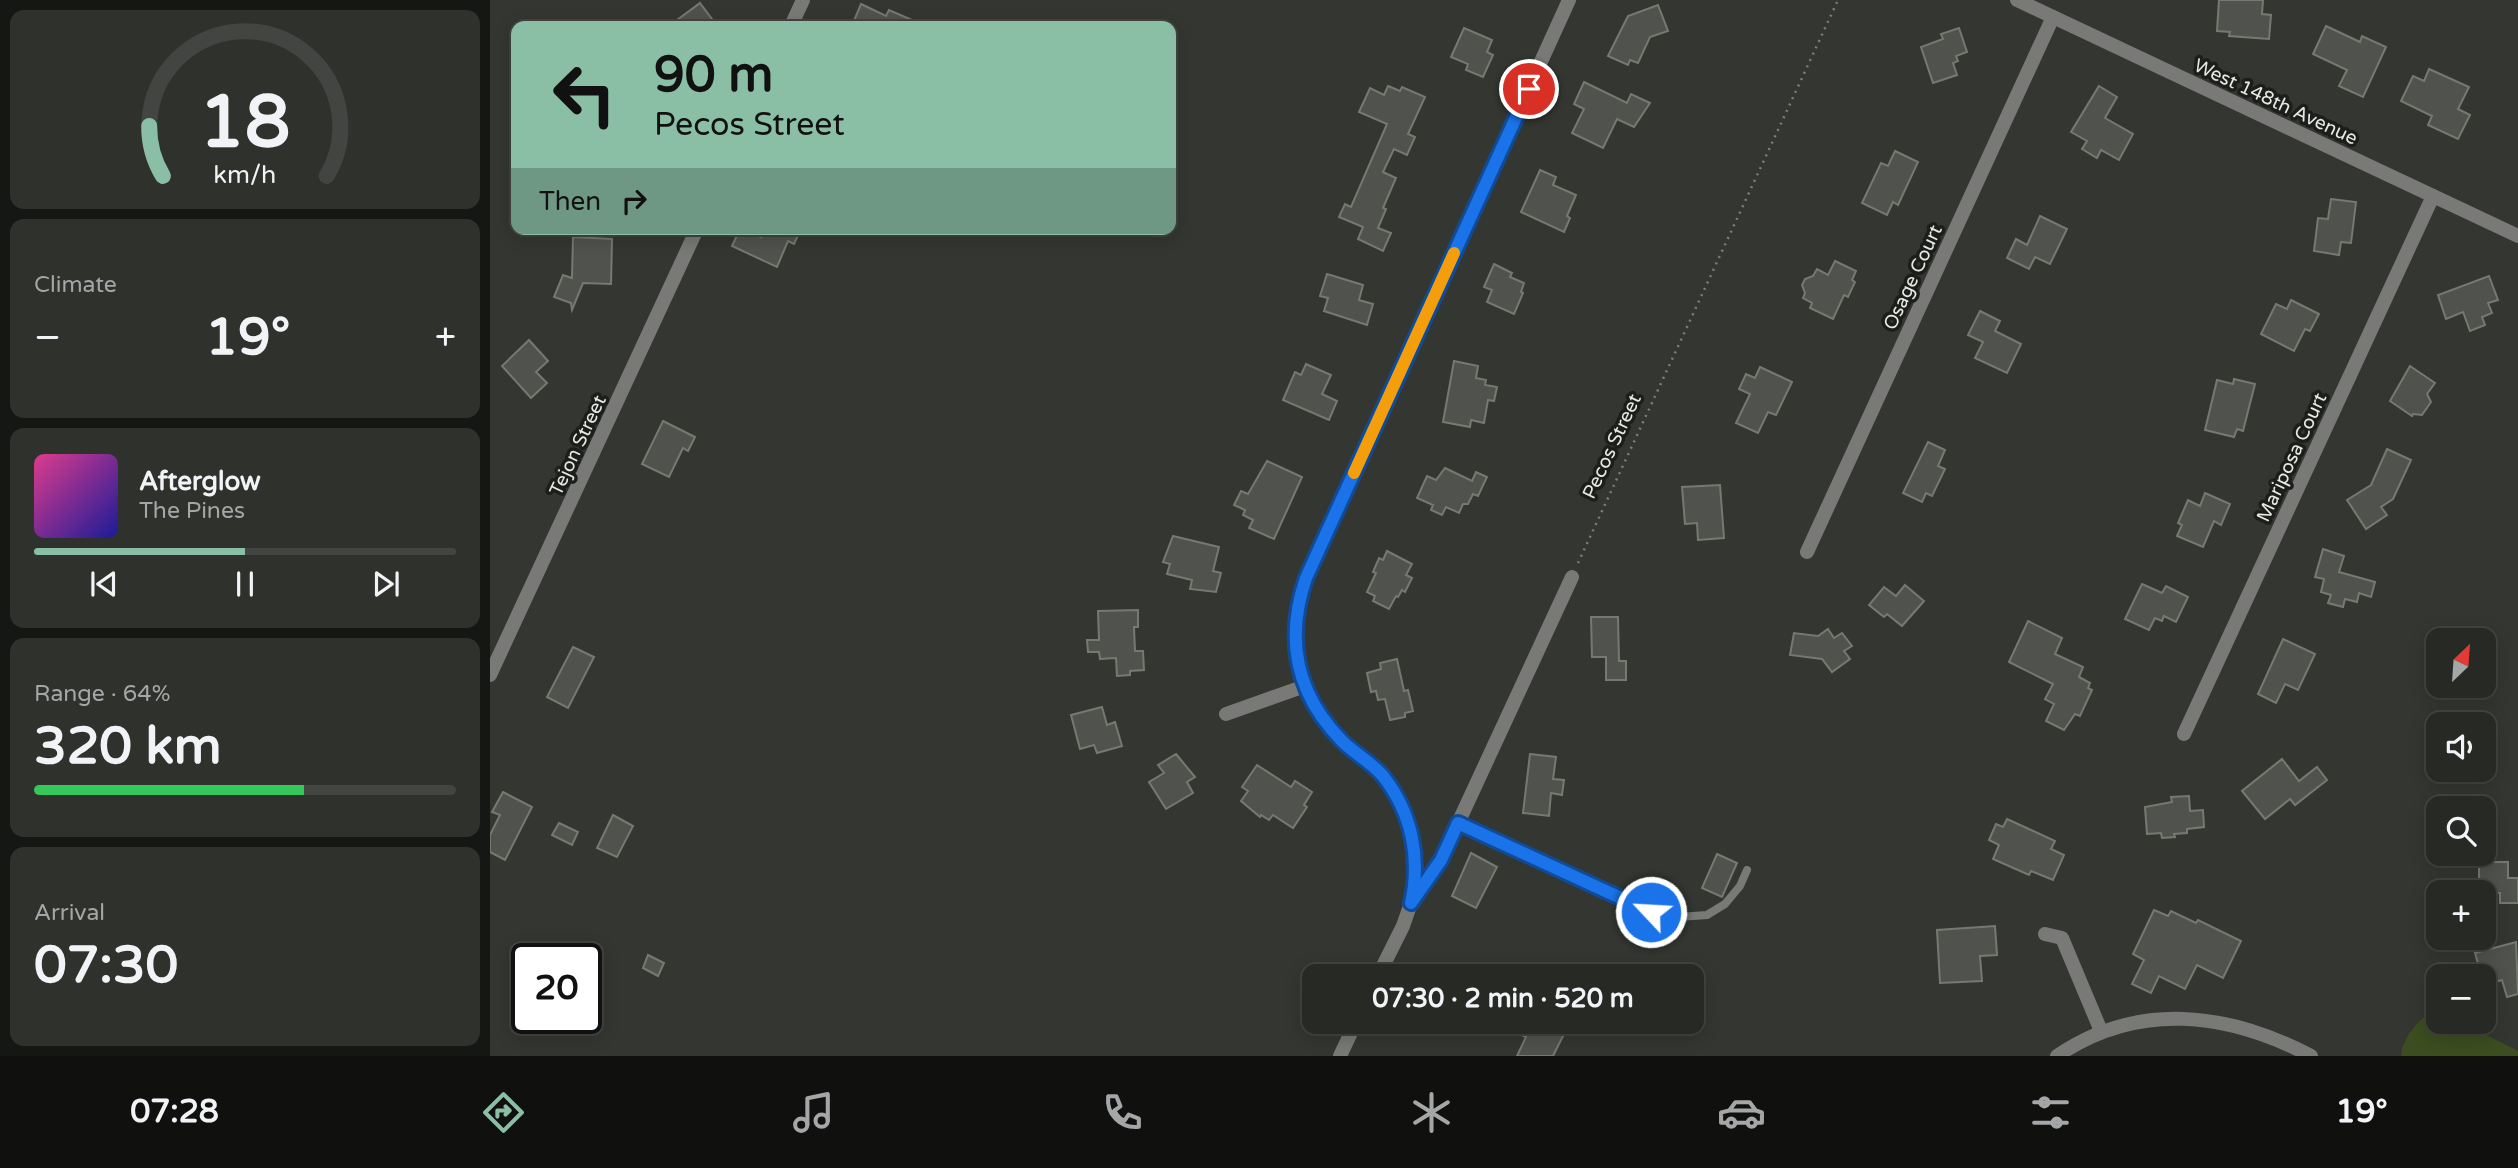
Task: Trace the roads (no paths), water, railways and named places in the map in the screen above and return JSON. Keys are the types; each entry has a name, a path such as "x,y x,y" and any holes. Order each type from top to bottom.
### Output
{"street":[{"path":"793,21 803,0"},
{"path":"1384,964 1411,903 1415,876 1414,846 1407,819 1397,799 1376,769 1343,742 1324,721 1305,686 1294,638 1296,612 1306,578 1569,0"},
{"name":"West 148th Avenue","path":"2017,0 2518,236"},
{"name":"Osage Court","path":"1807,552 2053,17"},
{"name":"Mariposa Court","path":"2183,734 2433,196"},
{"name":"Tejon Street","path":"490,675 694,235"},
{"path":"1411,903 1441,860 1572,577"},
{"path":"1226,714 1305,686"},
{"path":"2045,934 2062,938 2101,1031"},
{"path":"2057,1056 2101,1031 2166,1017 2197,1020 2258,1033 2311,1056"},
{"path":"1340,1056 1350,1034"}],"lane":[{"path":"1458,823 1665,918 1707,915 1725,904 1740,886 1746,870"}]}
